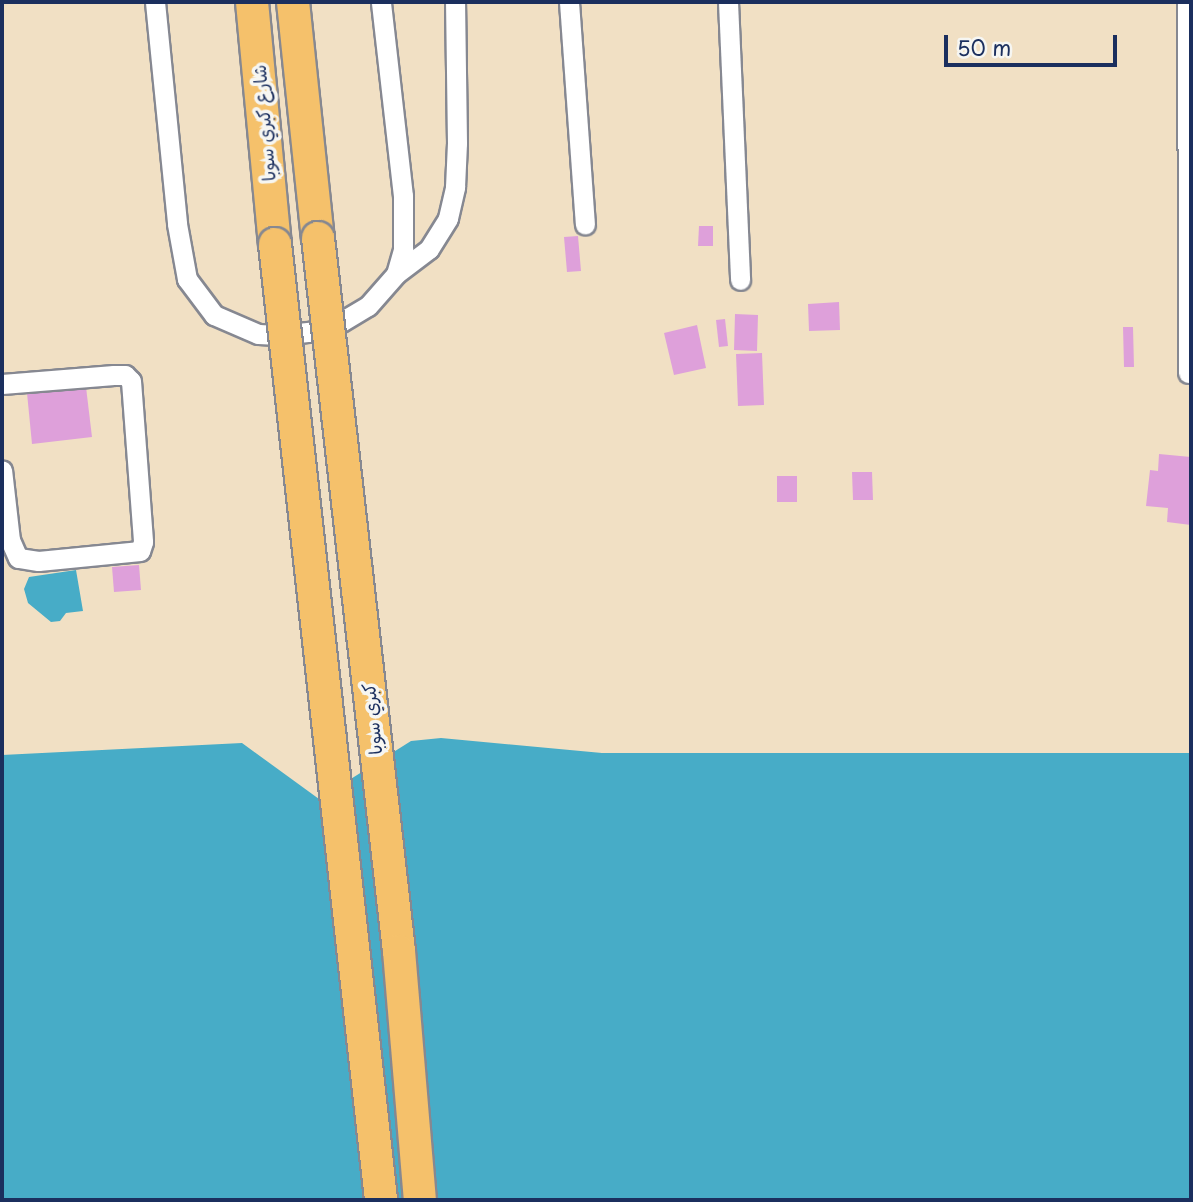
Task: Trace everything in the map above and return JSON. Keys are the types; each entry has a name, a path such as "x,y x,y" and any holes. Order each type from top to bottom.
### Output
{"highway":[{"name":"شارع كبري سوبا","path":"252,2 275,244 381,1200"},
{"name":"كبري سوبا","path":"293,2 399,951 420,1200"}],"street":[{"path":"155,2 181,256 187,279 197,296 214,315 258,334 300,333 341,322 368,306 396,274 429,249 448,218 455,187 457,143 455,2"},
{"path":"380,2 403,196 402,249 396,274"},
{"path":"569,2 585,224"},
{"path":"728,2 740,280"},
{"path":"1187,2 1188,373"},
{"path":"2,384 114,375 125,375 131,381 143,542 140,551 38,561 18,558 10,540 2,470"}],"water":[{"path":"76,570 83,611 66,613 60,621 51,622 28,603 24,589 29,577"},
{"path":"441,738 602,753 1191,753 1191,1200 2,1200 2,755 242,743 319,799 411,741"}],"building":[{"path":"699,226 713,226 713,246 698,246"},
{"path":"578,236 581,271 567,272 564,237"},
{"path":"839,302 840,330 809,331 808,304"},
{"path":"735,314 758,315 757,351 734,350"},
{"path":"725,319 728,346 719,347 716,320"},
{"path":"697,325 706,368 674,375 664,333"},
{"path":"1123,327 1133,327 1134,367 1124,367"},
{"path":"762,353 764,405 738,406 736,354"},
{"path":"86,387 92,437 32,444 27,393"},
{"path":"1159,454 1191,457 1191,525 1167,522 1168,508 1146,506 1150,470 1158,471"},
{"path":"852,472 872,472 873,500 853,500"},
{"path":"777,476 797,476 797,502 777,502"},
{"path":"139,565 141,590 114,592 112,567"}]}
